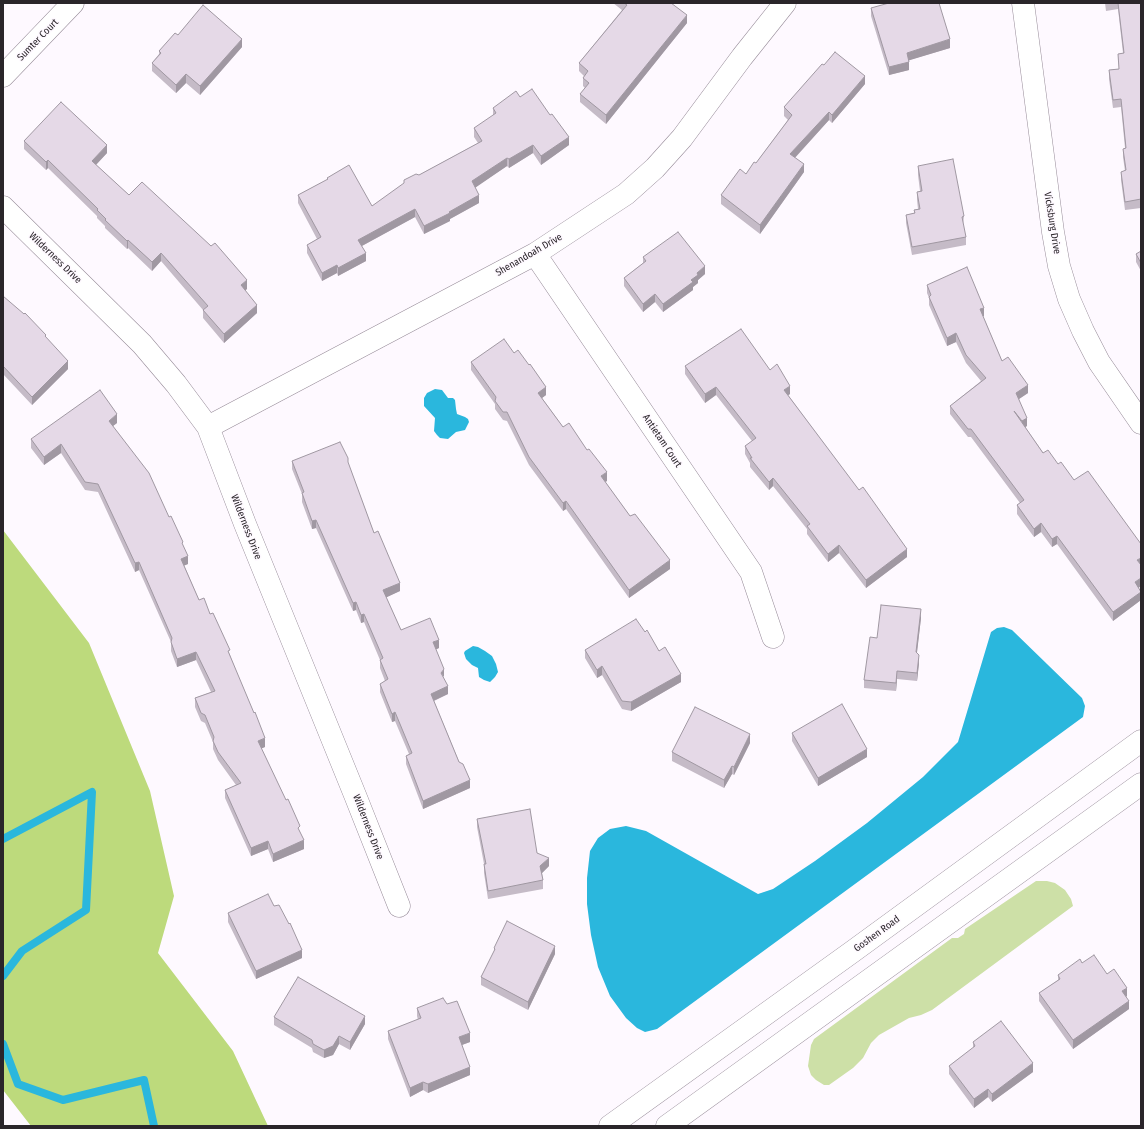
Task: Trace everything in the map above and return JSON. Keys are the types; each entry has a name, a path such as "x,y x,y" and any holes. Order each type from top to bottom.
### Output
{"street":[{"name":"Sumter Court","path":"3,76 73,3"},
{"name":"Shenandoah Drive","path":"208,426 535,254 626,194 656,168 682,138 742,57 785,3"},
{"name":"Vicksburg Drive","path":"1023,3 1053,232 1059,266 1069,299 1099,362 1141,423"},
{"name":"Wilderness Drive","path":"3,207 142,344 176,384 208,426 245,524 361,808 398,906"},
{"name":"Antietam Court","path":"535,254 751,572 773,636"},
{"name":"Goshen Road","path":"610,1126 1141,741"},
{"path":"667,1126 1141,784"}],"green space":[{"path":"3,530 89,643 150,791 174,896 158,953 233,1051 268,1126 31,1126 3,1090"},
{"path":"1036,881 1055,883 1065,890 1071,899 1073,906 932,1010 909,1018 879,1035 871,1043 863,1058 853,1068 829,1085 824,1085 811,1075 808,1066 811,1045 814,1039 952,938 958,938 964,934 965,929"}],"water":[{"path":"435,389 442,390 448,398 453,398 455,400 457,414 468,419 469,422 465,430 456,432 448,439 440,438 434,431 435,418 424,406 424,398 427,393"},
{"path":"1004,627 1012,630 1082,698 1085,706 1083,717 657,1029 645,1032 637,1028 626,1018 610,996 598,967 591,935 587,904 587,878 590,851 598,838 610,829 626,826 646,831 758,894 773,889 815,861 867,823 923,777 958,742 991,632 997,628"},
{"path":"473,646 478,647 492,656 496,664 498,672 490,682 479,677 478,668 466,659 464,653 465,651"}],"building":[{"path":"624,3 671,3 687,15 606,115 580,94 589,83 583,78 588,71 579,63 627,5"},
{"path":"889,3 939,3 950,39 907,53 909,62 889,67 871,8"},
{"path":"1118,3 1141,3 1141,199 1125,202 1121,172 1126,170 1123,149 1126,148 1121,99 1113,100 1109,70 1119,69 1118,54 1124,53"},
{"path":"203,5 242,39 200,86 186,74 176,85 152,63 161,53 159,51 175,33 178,35"},
{"path":"835,52 865,76 832,115 829,112 790,154 804,164 760,225 721,195 740,169 746,174 754,162 756,163 792,115 784,107 822,64 824,65"},
{"path":"532,89 550,115 552,114 569,137 541,156 533,145 509,159 507,158 472,181 479,195 449,212 450,213 424,226 415,209 358,240 366,253 338,268 337,265 322,273 307,245 321,237 298,195 328,179 327,178 349,165 372,206 404,183 404,180 416,174 419,175 482,141 474,128 496,113 493,108 516,91 520,97"},
{"path":"61,102 107,145 92,161 129,195 142,182 211,246 215,243 247,280 241,285 257,305 224,334 203,310 208,306 161,253 152,262 105,220 106,219 97,210 98,209 48,160 46,162 24,141"},
{"path":"953,159 964,216 962,217 966,237 912,247 906,215 915,213 914,210 920,209 917,192 922,191 918,166"},
{"path":"678,232 705,266 697,273 698,275 691,280 693,282 663,304 655,294 643,304 624,278 646,261 643,257"},
{"path":"1141,251 1141,263 1136,254"},
{"path":"967,267 984,308 980,309 1002,361 1008,357 1028,385 1016,393 1027,418 1022,421 1014,411 1043,453 1048,450 1058,464 1061,462 1074,480 1088,471 1141,544 1141,558 1137,560 1141,565 1141,578 1135,582 1141,592 1113,612 1057,536 1052,539 1041,523 1034,529 1017,505 1024,500 971,429 968,429 950,406 986,378 966,355 956,333 947,338 929,297 931,295 927,285"},
{"path":"3,296 24,314 25,313 68,361 32,397 3,366"},
{"path":"741,329 770,370 777,364 790,386 784,390 859,490 863,487 907,549 866,580 839,545 828,554 807,526 810,524 773,478 769,482 750,458 752,458 745,446 756,438 716,387 705,394 685,366"},
{"path":"504,339 514,353 518,350 529,365 530,364 546,387 538,393 563,427 569,423 587,450 589,449 607,472 601,476 630,516 635,514 670,560 629,590 566,501 563,503 529,457 507,412 503,412 495,401 496,397 471,362"},
{"path":"100,390 117,414 109,421 149,473 169,517 171,516 183,542 182,543 188,556 181,559 199,600 204,598 210,614 213,613 230,650 228,651 265,738 258,741 286,800 288,799 300,826 298,828 304,840 273,854 268,841 251,848 225,790 241,783 218,752 205,715 201,713 195,698 215,691 196,652 177,659 171,642 172,638 139,562 135,563 98,484 85,482 61,444 44,457 31,439"},
{"path":"340,442 348,458 348,462 374,533 378,531 400,583 383,590 401,630 430,618 439,640 433,642 444,669 441,673 448,686 431,694 459,762 463,764 470,780 423,801 406,756 412,753 395,712 392,714 380,684 388,679 380,660 383,658 364,614 361,615 356,602 353,603 316,520 312,521 302,493 304,492 292,461"},
{"path":"881,605 921,609 916,652 919,655 917,673 897,671 896,683 864,680 870,637 877,638"},
{"path":"636,619 645,632 647,630 659,651 665,647 681,674 631,702 622,701 602,666 597,670 585,650"},
{"path":"842,704 867,749 818,778 792,733"},
{"path":"695,707 750,734 734,767 732,766 724,780 672,752"},
{"path":"530,809 537,853 549,858 540,866 543,880 488,891 484,864 486,864 477,819"},
{"path":"268,894 274,906 279,905 289,924 290,923 302,950 256,971 228,913"},
{"path":"507,921 555,946 528,1002 481,977"},
{"path":"1094,955 1107,974 1114,969 1127,988 1122,991 1129,1001 1073,1040 1039,993 1060,979 1058,975 1080,959 1082,963"},
{"path":"298,977 365,1016 350,1042 339,1036 333,1046 324,1050 313,1044 312,1040 274,1017"},
{"path":"443,998 447,1004 457,1001 470,1033 459,1037 470,1067 428,1084 423,1082 410,1088 388,1031 421,1018 417,1008"},
{"path":"1001,1021 1033,1063 992,1094 988,1089 974,1099 949,1066 975,1046 973,1042"}],"waterway":[{"path":"3,839 92,792 86,910 22,951 3,976"},
{"path":"3,1044 18,1084 63,1100 144,1080 154,1126"}]}
